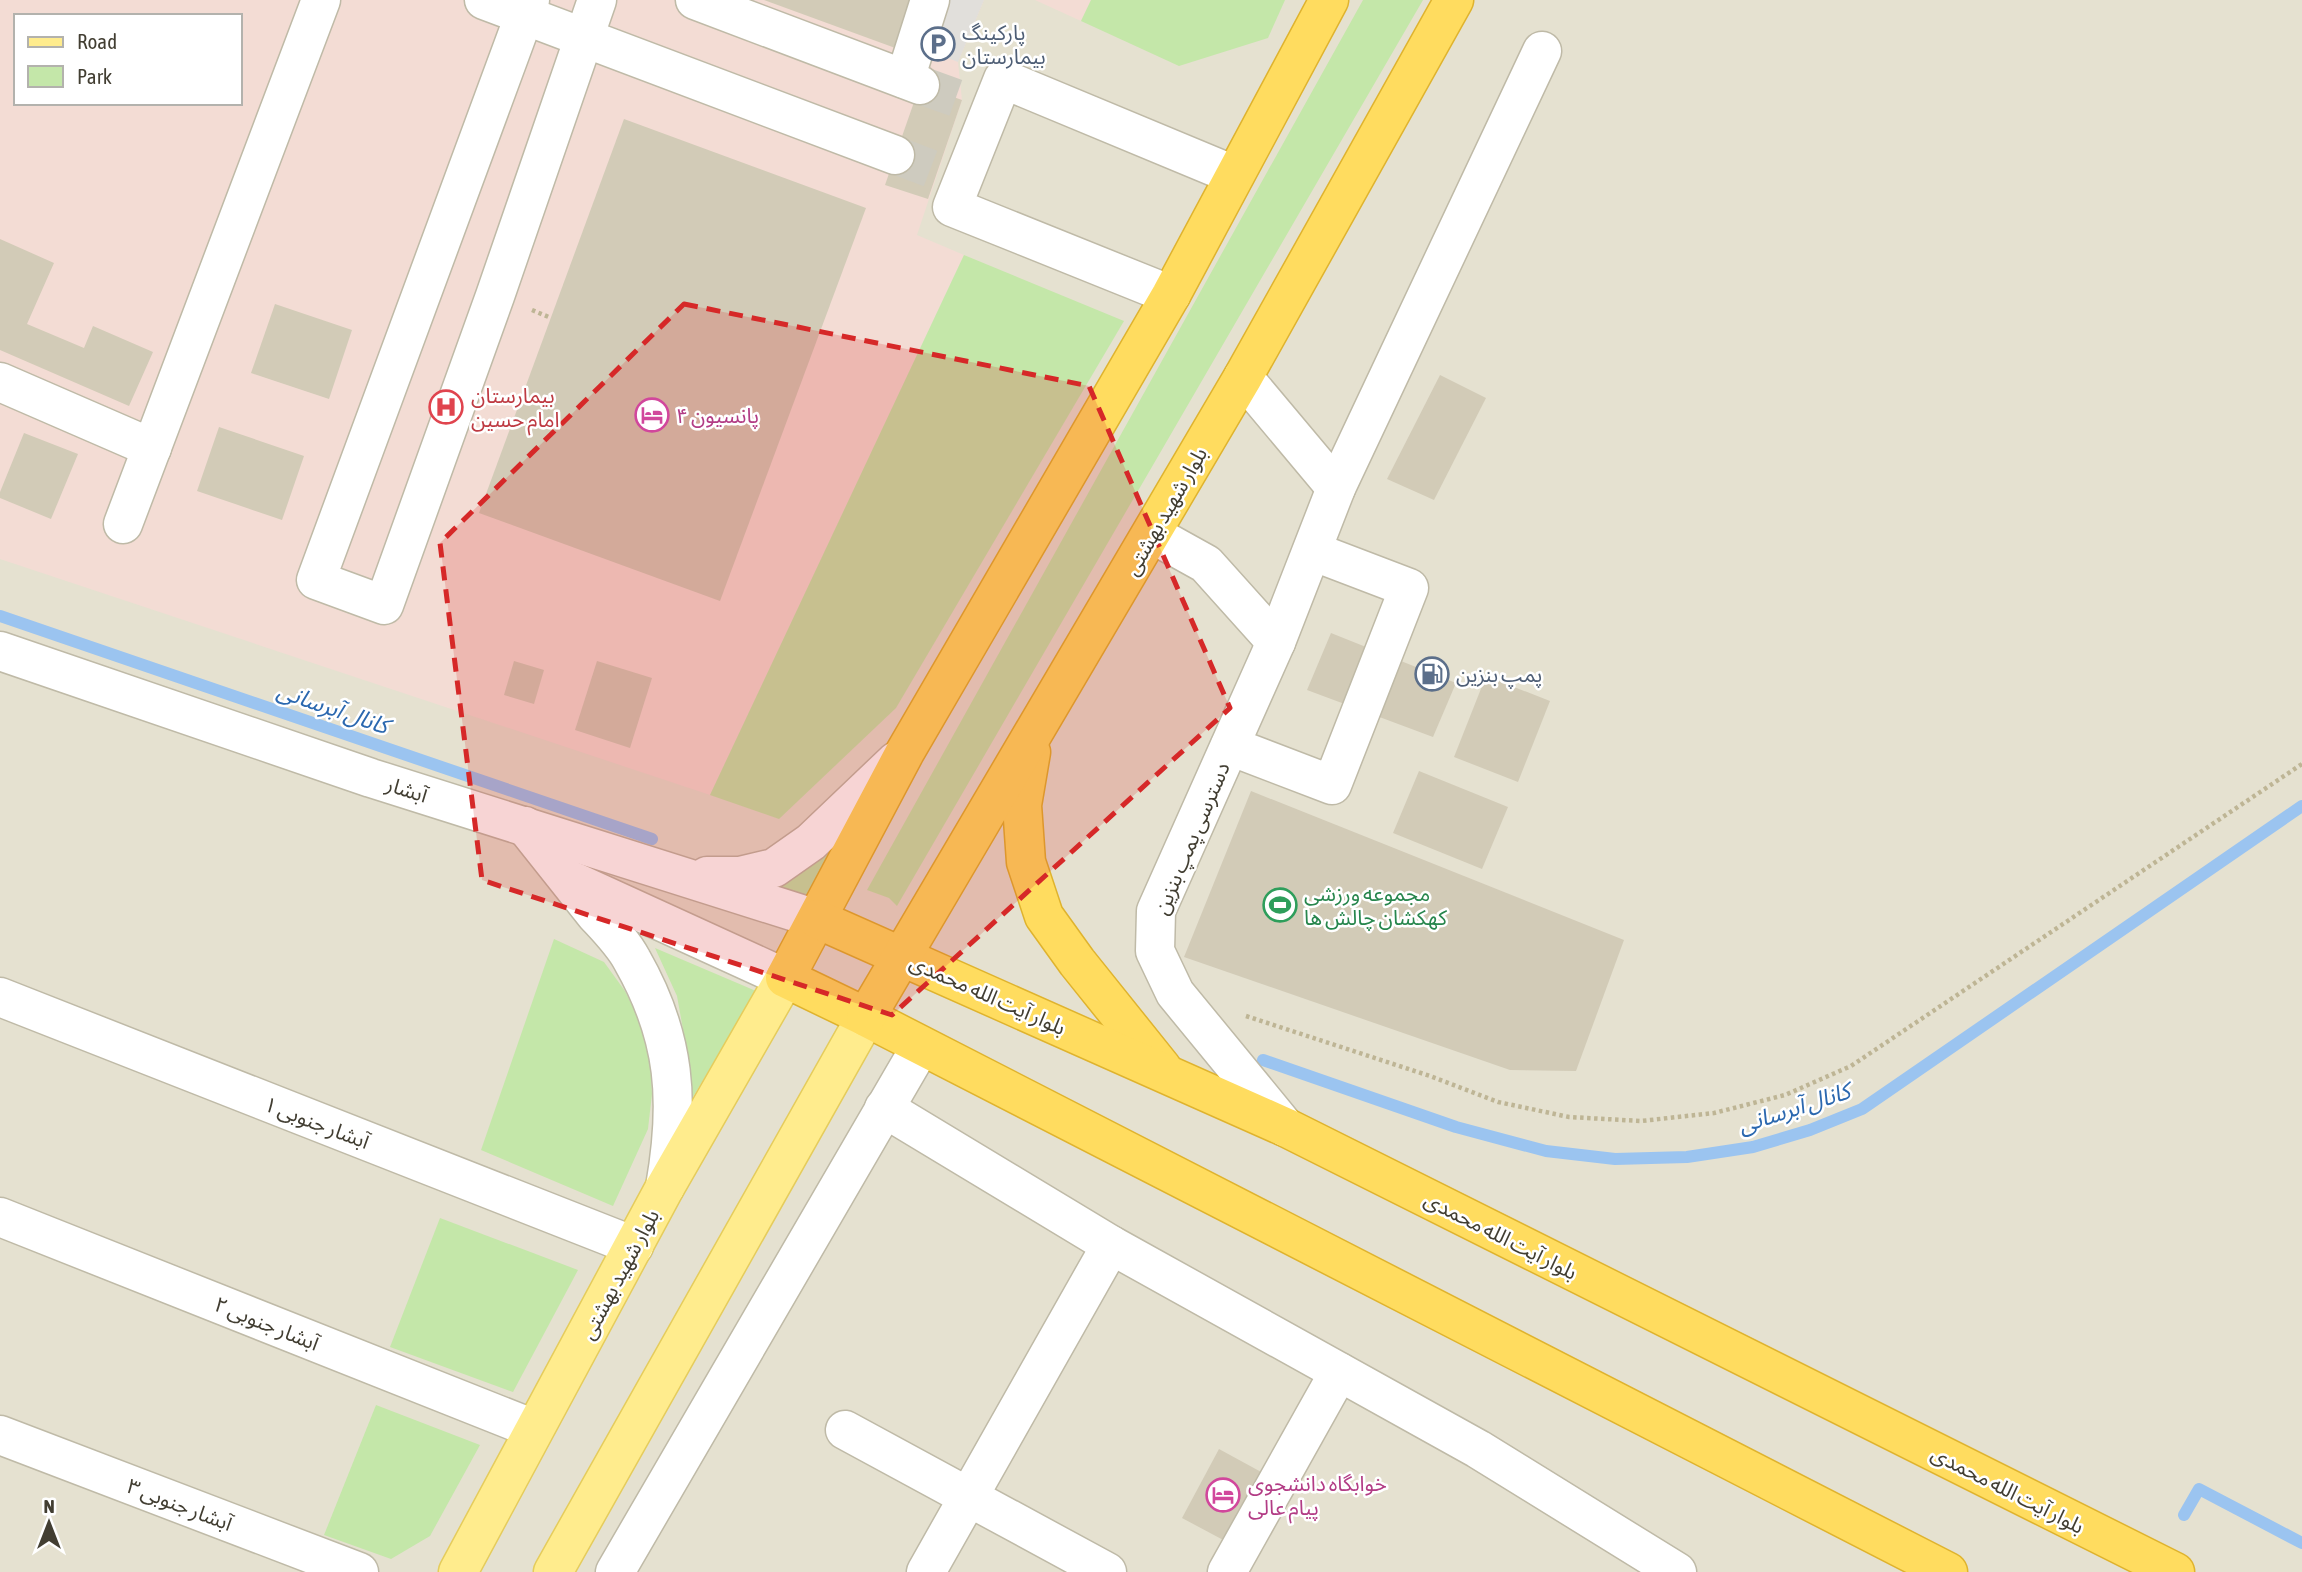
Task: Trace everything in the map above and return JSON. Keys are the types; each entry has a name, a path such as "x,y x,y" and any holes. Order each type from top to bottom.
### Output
{"highway":[{"name":"بلوار شهید بهشتی","path":"785,978 905,752 1171,295 1329,0"},
{"name":"بلوار شهید بهشتی","path":"866,1017 1243,377 1454,0"},
{"path":"1055,697 1031,748 1022,805 1026,862 1044,916 1077,962 1165,1072"},
{"name":"بلوار آیت الله محمدی","path":"817,919 1285,1127 2175,1572"},
{"path":"785,978 866,1017 1948,1572"}],"main road":[{"name":"بلوار شهید بهشتی","path":"458,1572 664,1189 785,978"},
{"name":"بلوار شهید بهشتی","path":"553,1572 866,1017"}],"street":[{"path":"123,524 321,0"},
{"path":"484,0 527,8 583,38 895,155"},
{"path":"527,8 316,580 384,605 597,0"},
{"path":"695,0 912,82 930,0"},
{"name":"دسترسی پمپ بنزین","path":"1285,1127 1175,993 1155,951 1156,911 1276,642 1336,488 1542,51"},
{"path":"1171,295 952,207 951,176 976,106 1003,79 1234,175"},
{"path":"1243,377 1336,488"},
{"path":"0,382 152,448"},
{"path":"1152,534 1206,564 1276,642"},
{"path":"1230,746 1332,785 1409,588 1312,551"},
{"name":"آبشار","path":"0,651 371,778 817,919"},
{"path":"683,877 740,876 774,868 811,842 905,752"},
{"path":"525,826 631,957 652,1000 667,1046 674,1105 673,1142 664,1189"},
{"path":"567,879 785,978"},
{"name":"آبشار جنوبی ۱","path":"0,997 634,1247"},
{"path":"615,1572 921,1046"},
{"path":"884,1108 1111,1245 1478,1449 1677,1572"},
{"name":"آبشار جنوبی ۲","path":"0,1217 534,1429"},
{"path":"926,1572 1111,1245"},
{"path":"1227,1572 1339,1372"},
{"path":"845,1430 1107,1572"},
{"name":"آبشار جنوبی ۳","path":"0,1435 359,1572"}],"path":[{"path":"1239,1014 1430,1076 1498,1102 1569,1117 1641,1121 1714,1113 1784,1095 1852,1066 2302,764"}],"highlighted area":[{"path":"684,304 1089,386 1230,708 892,1015 482,880 440,543"}],"shaded area":[{"path":"0,0 2302,0 2302,1572 0,1572"},
{"name":"بیمارستان امام حسین","path":"0,0 984,0 958,62 962,100 917,235 964,255 710,795 0,559"},
{"name":"پارکینگ بیمارستان","path":"875,0 984,0 958,62 865,26"},
{"path":"1035,0 1091,0 1081,21"}],"green space":[{"path":"1091,0 1285,0 1268,38 1179,66 1081,21"},
{"path":"1363,0 1423,0 897,906 889,898 867,890"},
{"path":"964,255 1124,321 896,708 779,819 710,795"},
{"path":"835,843 808,897 762,883"},
{"path":"554,939 604,962 625,991 641,1023 650,1058 652,1094 648,1129 613,1206 481,1150"},
{"path":"655,948 756,991 690,1102 688,1057 677,996"},
{"path":"440,1218 578,1270 513,1392 390,1347"},
{"path":"376,1405 480,1445 430,1536 391,1559 324,1535"}],"building":[{"path":"764,0 915,0 898,49"},
{"path":"920,85 962,100 928,199 885,185"},
{"name":"پانسیون ۴","path":"624,119 866,208 720,601 479,513"},
{"path":"0,239 54,263 27,324 84,348 93,326 153,352 129,406 0,350"},
{"path":"275,304 352,330 329,399 251,373"},
{"path":"1440,375 1486,398 1434,500 1387,479"},
{"path":"219,427 304,456 282,520 197,491"},
{"path":"24,433 78,454 51,519 0,498"},
{"path":"1331,633 1456,683 1433,737 1307,690"},
{"path":"514,661 544,670 534,704 504,695"},
{"path":"597,661 652,678 630,748 575,730"},
{"path":"1486,676 1550,701 1518,782 1454,757"},
{"path":"1419,771 1508,807 1482,869 1393,833"},
{"path":"1251,791 1624,940 1576,1071 1510,1070 1184,957"},
{"name":"خوابگاه دانشجوی پیام عالی","path":"1219,1449 1263,1473 1227,1542 1182,1518"}],"waterway":[{"name":"کانال آبرسانی","path":"0,616 652,839"},
{"name":"کانال آبرسانی","path":"1263,1060 1456,1127 1546,1151 1615,1159 1687,1157 1753,1147 1810,1130 1862,1109 2302,806"},
{"name":"کانال آبرسانی","path":"2184,1515 2199,1489 2302,1543"}],"tunnel":[{"path":"920,85 962,100"},
{"path":"895,155 937,171"}],"place":[{"name":"پارکینگ بیمارستان","path":"938,44"},
{"name":"بیمارستان امام حسین","path":"446,407"},
{"name":"پانسیون ۴","path":"652,415"},
{"name":"پمپ بنزین","path":"1432,674"},
{"name":"مجموعه ورزشی کهکشان چالش ها","path":"1280,905"},
{"name":"خوابگاه دانشجوی پیام عالی","path":"1223,1495"}]}
